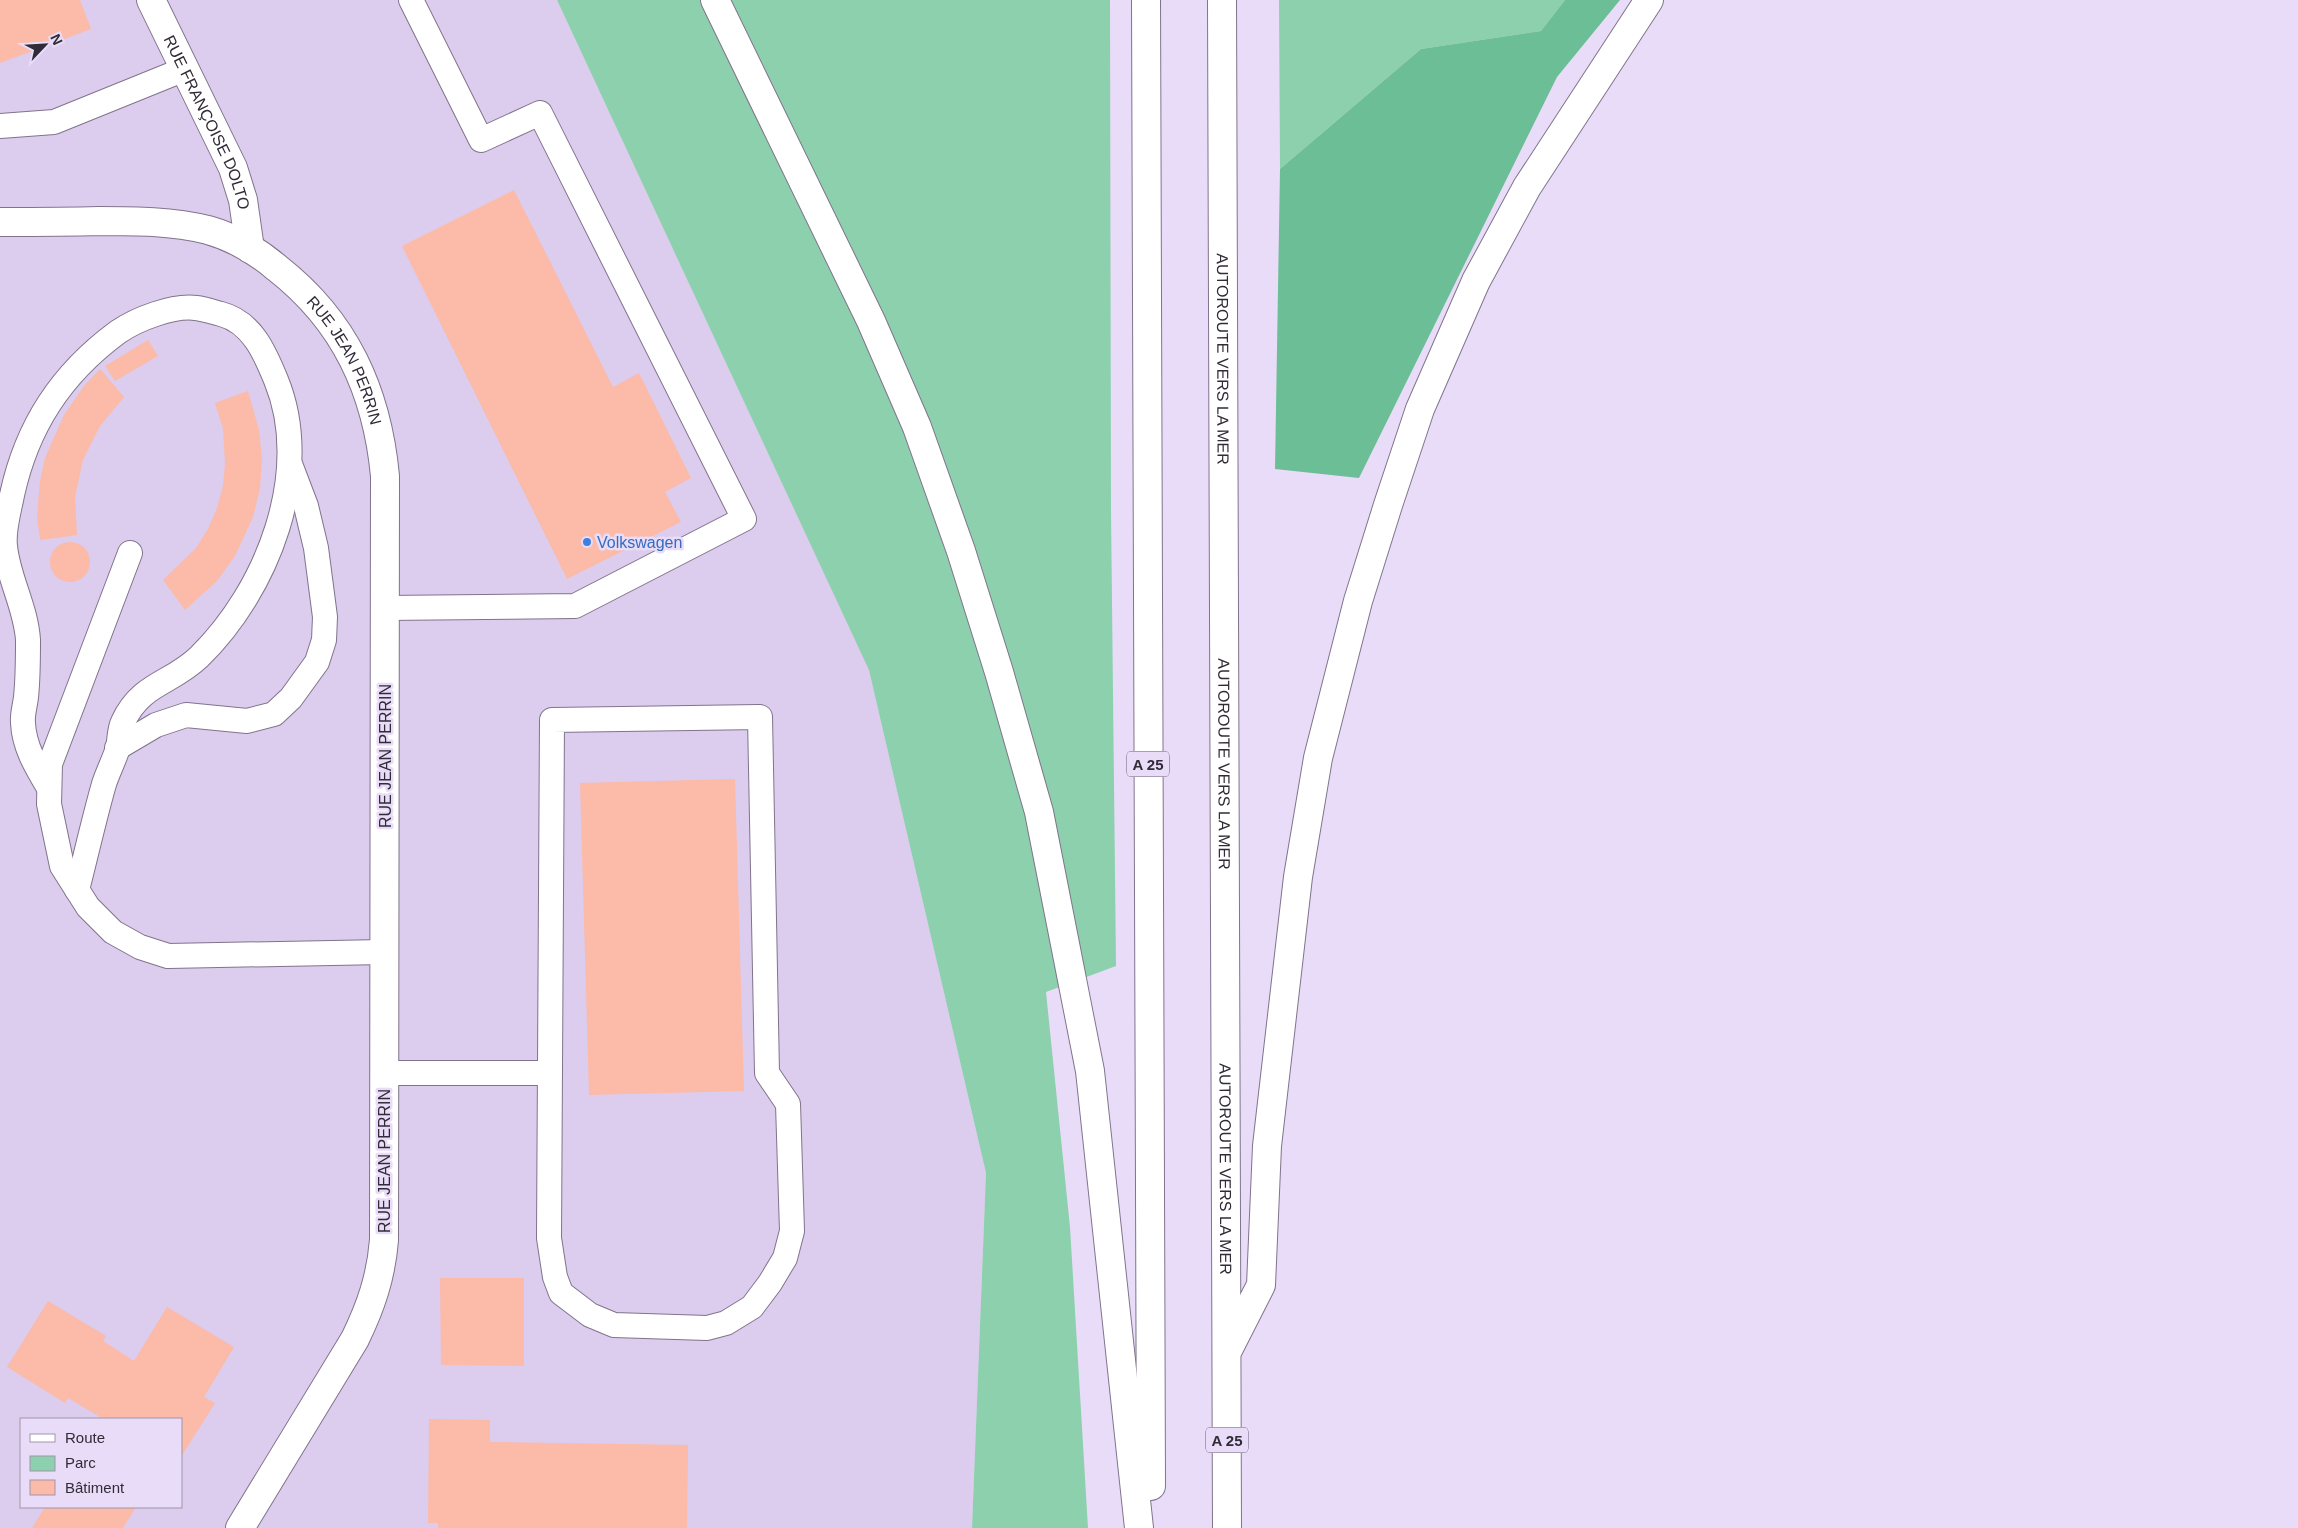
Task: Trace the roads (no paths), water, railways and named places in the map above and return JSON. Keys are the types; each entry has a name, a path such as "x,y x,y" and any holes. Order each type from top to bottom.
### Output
{"main road":[{"name":"RUE FRANÇOISE DOLTO","path":"151,0 226,151 239,184 250,249"},
{"path":"715,0 871,322 917,427 964,560 999,672 1039,812 1090,1071 1140,1528"},
{"name":"A 25","path":"1146,0 1151,1528"},
{"name":"AUTOROUTE VERS LA MER","path":"1222,0 1227,1528"},
{"path":"1227,1352 1261,1285 1267,1146 1298,877 1318,758 1358,601 1385,514 1420,409 1476,281 1527,186 1649,0"},
{"name":"RUE JEAN PERRIN","path":"0,222 147,221 209,230 239,242 284,273 313,300 333,324 362,378 378,424 385,476 384,1240 382,1266 377,1287 355,1339 240,1528"}],"lane":[{"path":"385,608 575,606 744,519 540,113 480,140 411,0"},
{"path":"0,126 54,122 185,69"},
{"path":"49,788 33,761 26,739 23,721 28,666 27,635 23,609 9,571 4,542 17,471 29,439 50,399 75,370 104,342 129,324 151,314 194,307 231,317 247,327 258,343 282,394 288,418 288,460 281,513 274,542 263,568 246,598 219,634 198,658 176,675 138,697 122,725 77,890"},
{"path":"117,748 156,725 186,715 247,721 274,714 291,698 317,662 324,640 325,617 316,548 306,506 288,460"},
{"path":"130,553 50,764 49,804 62,866 77,890 88,907 113,932 140,947 168,956 384,952"},
{"path":"760,717 766,1073 788,1104 792,1231 785,1258 770,1283 752,1307 726,1323 708,1328 614,1325 590,1315 562,1293 555,1277 549,1238 550,1073 552,720 760,717"},
{"path":"384,1073 550,1073"}],"place":[{"name":"Volkswagen","path":"587,542"}]}
